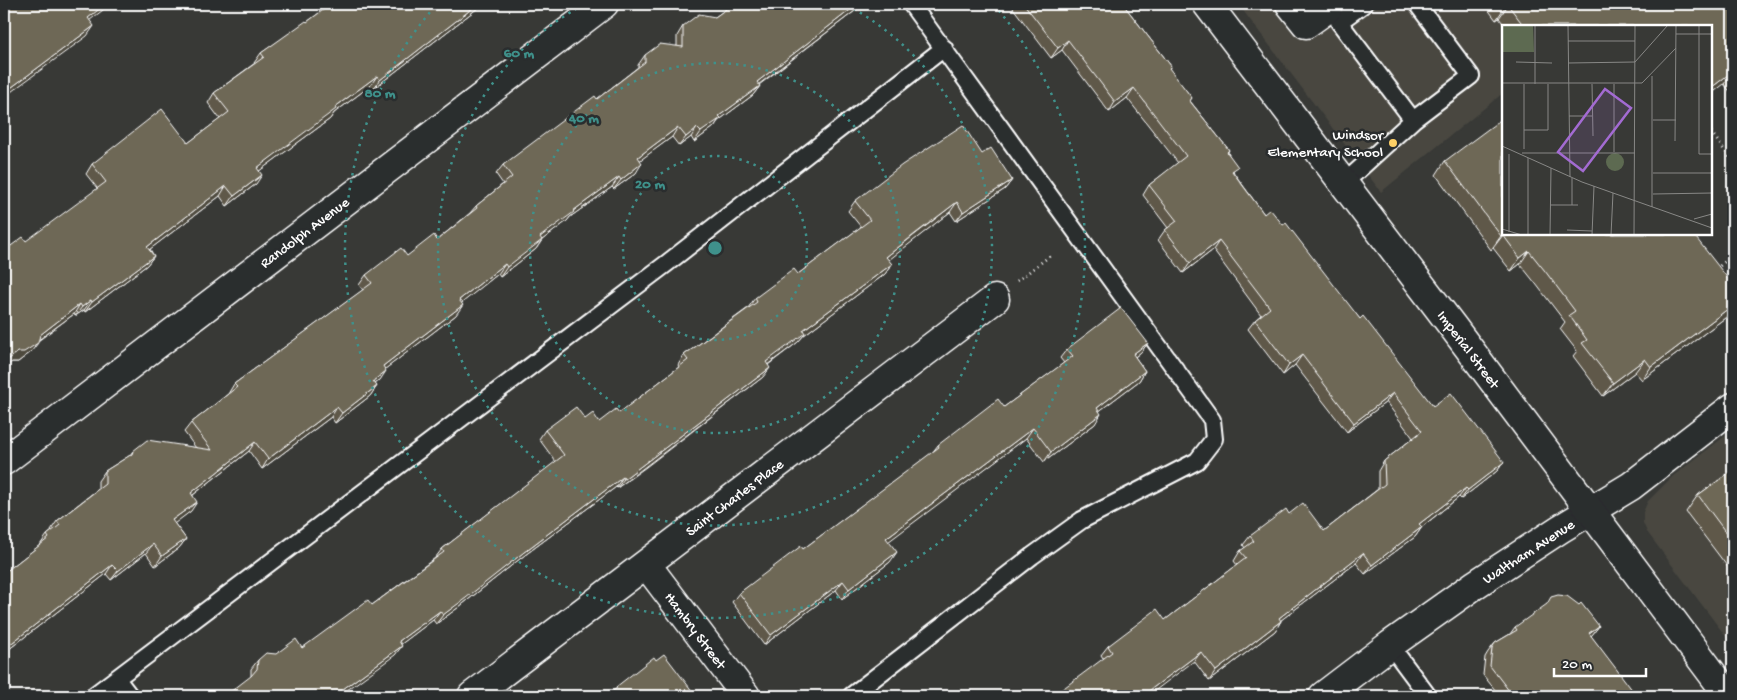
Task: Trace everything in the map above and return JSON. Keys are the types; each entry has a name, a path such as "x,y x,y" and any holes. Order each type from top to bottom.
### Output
{"street":[{"name":"Randolph Avenue","path":"4,460 604,4"},
{"name":"Imperial Street","path":"1207,4 1344,182 1729,696"},
{"path":"1290,4 1306,24 1327,9 1323,4"},
{"name":"Saint Charles Place","path":"472,696 995,299"},
{"name":"Waltham Avenue","path":"1323,696 1390,645 1476,584 1631,486 1733,407"},
{"name":"Hambry Street","path":"646,564 746,696"}],"lane":[{"path":"851,696 1032,556 1082,520 1197,461 1214,438 1212,420 911,4"},
{"path":"1364,4 1340,22 1413,120"},
{"path":"1344,182 1413,120 1472,76 1417,4"},
{"path":"93,696 666,264 944,48"},
{"path":"1390,645 1428,696"},
{"path":"117,679 130,696"}],"path":[{"path":"1712,133 1733,162"},
{"path":"1032,270 1051,255"},
{"path":"1711,272 1733,255"}],"shaded area":[{"name":"Windsor Elementary School","path":"1238,4 1621,4 1592,25 1502,25 1502,94 1381,192"},
{"path":"1733,430 1733,646 1647,532 1643,523 1643,512 1648,501 1673,476"}],"building":[{"path":"4,4 106,4 88,18 94,26 4,93"},
{"path":"331,4 478,4 380,80 377,76 257,168 262,175 234,196 226,186 147,247 154,256 92,302 91,300 82,307 80,304 40,335 38,343 24,352 18,352 4,363 4,251 23,237 26,241 106,182 92,164 162,109 188,143 229,112 214,93 264,57 261,53"},
{"path":"733,4 858,4 757,82 760,86 719,116 721,118 701,132 697,128 686,137 678,127 638,157 642,163 621,180 619,177 573,211 540,237 542,240 507,267 505,264 459,300 463,305 383,366 386,371 373,381 377,386 342,413 337,407 268,459 255,442 191,493 197,502 172,520 186,539 162,556 153,544 118,571 112,565 4,649 4,573 49,538 47,535 60,525 57,521 105,484 105,471 132,454 133,451 147,440 212,450 191,423 237,387 234,384 372,283 366,275 401,248 407,256 434,235 437,240 477,208 476,206 512,177 503,165 595,96 597,99 645,62 645,55 660,44 683,47 683,26 699,14 715,17"},
{"path":"1024,4 1123,4 1171,66 1169,68 1192,98 1189,100 1229,150 1227,152 1238,167 1232,171 1264,214 1270,209 1283,225 1286,223 1360,319 1363,316 1433,406 1451,393 1504,462 1419,524 1422,527 1372,565 1363,553 1279,618 1281,621 1216,671 1201,652 1142,696 1053,696 1112,652 1108,646 1157,609 1165,620 1246,558 1240,551 1254,541 1250,536 1286,509 1289,514 1303,503 1324,531 1385,484 1384,461 1422,431 1393,393 1354,423 1302,355 1289,365 1255,320 1270,308 1219,241 1190,263 1165,230 1177,221 1149,185 1186,156 1134,88 1115,102 1068,40 1058,48"},
{"path":"1503,4 1733,4 1733,71 1712,87 1712,25 1523,25 1508,5 1505,7"},
{"path":"1502,119 1503,235 1501,236 1445,161"},
{"path":"963,125 982,154 991,148 1012,180 963,212 957,202 915,234 886,257 892,264 803,330 805,333 766,362 770,368 624,479 623,477 443,615 440,611 399,641 402,646 343,689 348,696 225,696 251,676 257,669 258,660 266,653 276,654 296,639 302,648 368,600 372,605 444,552 442,549 564,455 545,430 576,407 585,419 593,413 599,422 616,409 619,413 688,360 684,355 757,302 755,298 794,269 798,274 870,220 855,201 902,165"},
{"path":"1503,235 1694,235 1733,285 1733,305 1651,367 1645,359 1613,383 1582,343 1587,340 1569,315 1575,311 1529,251 1520,258"},
{"path":"1121,308 1148,343 1133,354 1145,371 1097,408 1101,414 1051,452 1033,428 886,538 897,552 849,589 843,581 771,635 739,593 801,546 803,549 939,447 938,445 998,399 1004,407 1073,356 1067,349"},
{"path":"1733,470 1733,542 1698,495"},
{"path":"1558,595 1567,596 1579,605 1581,603 1599,626 1589,633 1633,691 1631,692 1634,696 1513,696 1490,666 1492,648 1495,643 1517,630 1515,627 1547,604 1551,597"},
{"path":"664,654 696,696 606,696 654,657 656,660"}],"place":[{"name":"Windsor Elementary School","path":"1393,143"}]}
